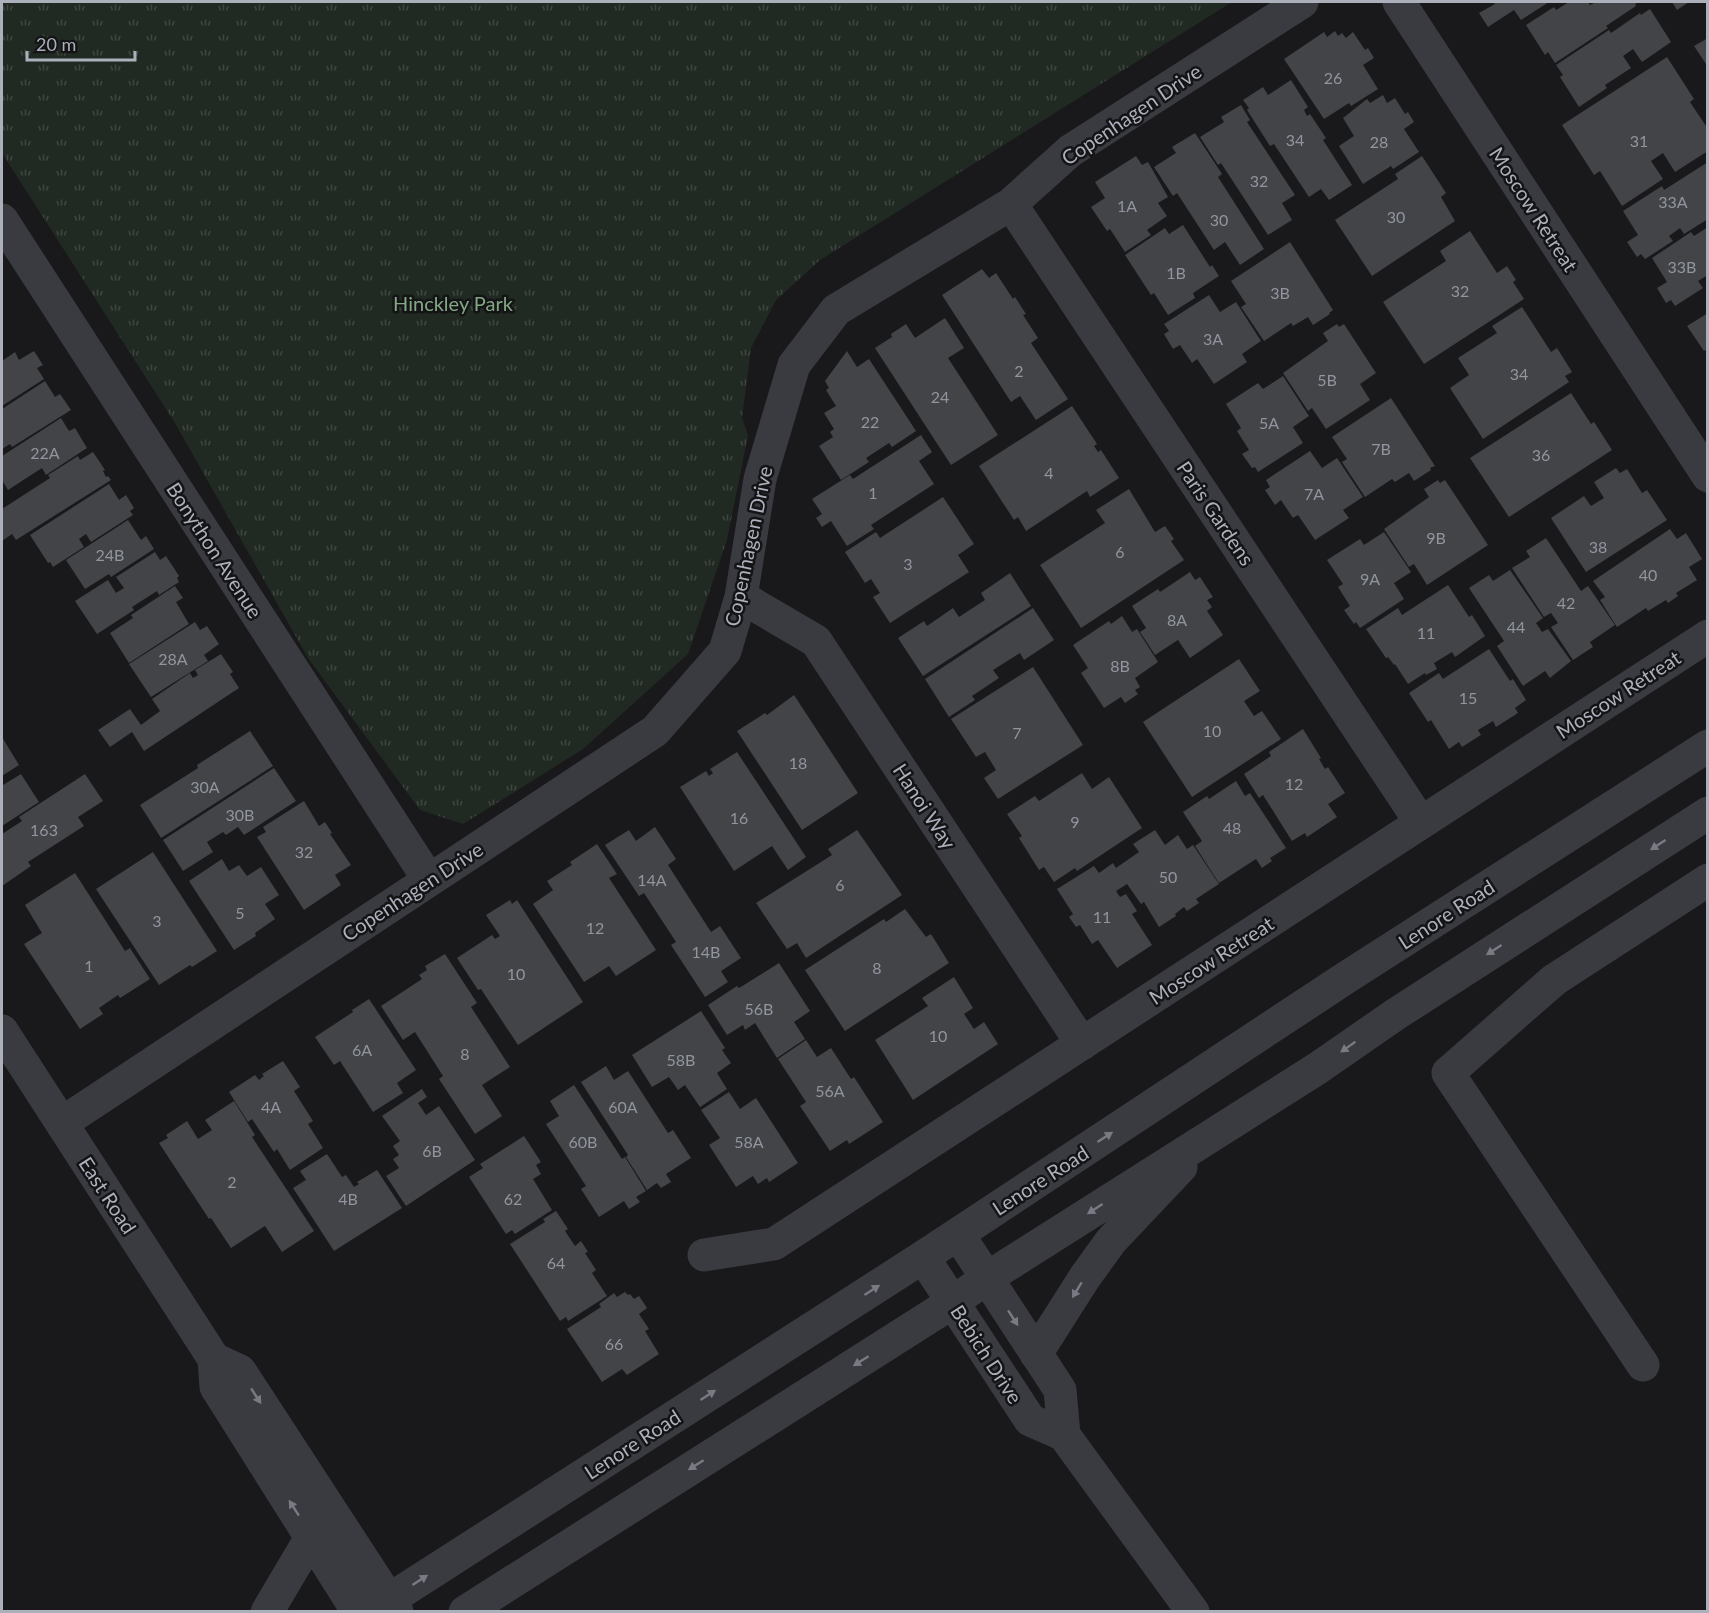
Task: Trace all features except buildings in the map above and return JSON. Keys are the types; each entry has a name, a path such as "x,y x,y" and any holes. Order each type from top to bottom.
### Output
{"street":[{"name":"Copenhagen Drive","path":"62,1123 655,731 725,651 741,597 760,479 794,364 836,310 1011,204 1070,151 1302,2"},
{"name":"Moscow Retreat","path":"1399,2 1707,476"},
{"name":"Paris Gardens","path":"1011,204 1421,823"},
{"name":"Bonython Avenue","path":"2,220 429,880"},
{"name":"Hanoi Way","path":"741,597 816,641 1082,1044"},
{"name":"Moscow Retreat","path":"704,1255 774,1244 1707,636"},
{"name":"Lenore Road","path":"385,1608 1347,977 1707,746"},
{"path":"465,1611 1318,1068 1396,1014 1707,813"},
{"path":"1643,1365 1448,1072 1554,980 1707,880"},
{"name":"East Road","path":"2,1031 214,1359 216,1387 358,1611"},
{"path":"1036,1354 1111,1241 1211,1135"},
{"path":"958,1234 1060,1390 1064,1435"},
{"name":"Bebich Drive","path":"923,1257 1030,1420 1064,1435 1193,1611"},
{"path":"214,1359 240,1371 385,1608"},
{"path":"267,1611 312,1536"}],"green space":[{"name":"Hinckley Park","path":"2,2 1232,2 820,260 776,300 751,348 742,418 748,435 727,540 688,654 583,749 463,824 420,810 308,658 175,423 2,153"}]}
